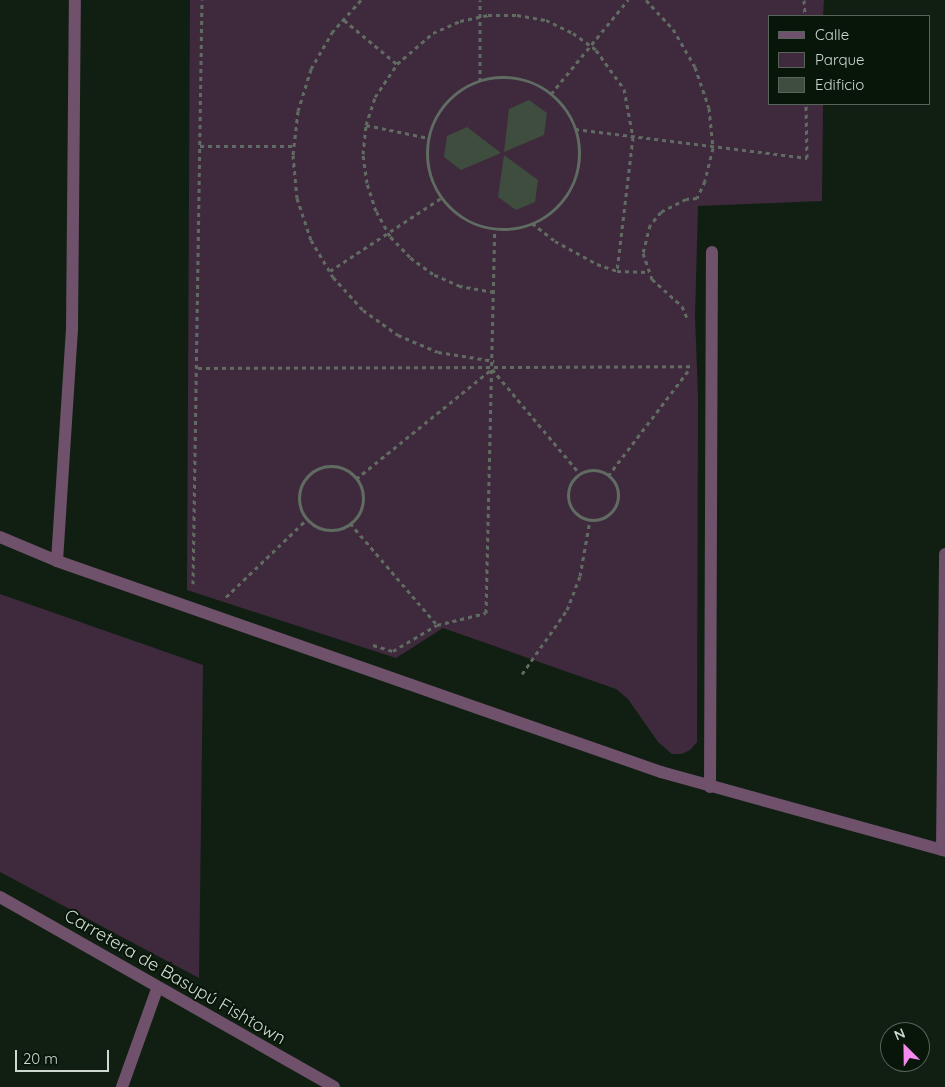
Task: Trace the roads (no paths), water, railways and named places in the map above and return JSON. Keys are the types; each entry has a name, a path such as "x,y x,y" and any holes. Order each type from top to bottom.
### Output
{"street":[{"path":"58,561 72,330 75,0"},
{"path":"710,787 712,252"},
{"path":"0,537 58,561 710,787 944,850 945,554"},
{"name":"Carretera de Basupú Fishtown","path":"0,897 157,989 334,1087"},
{"path":"122,1087 157,989"}]}
